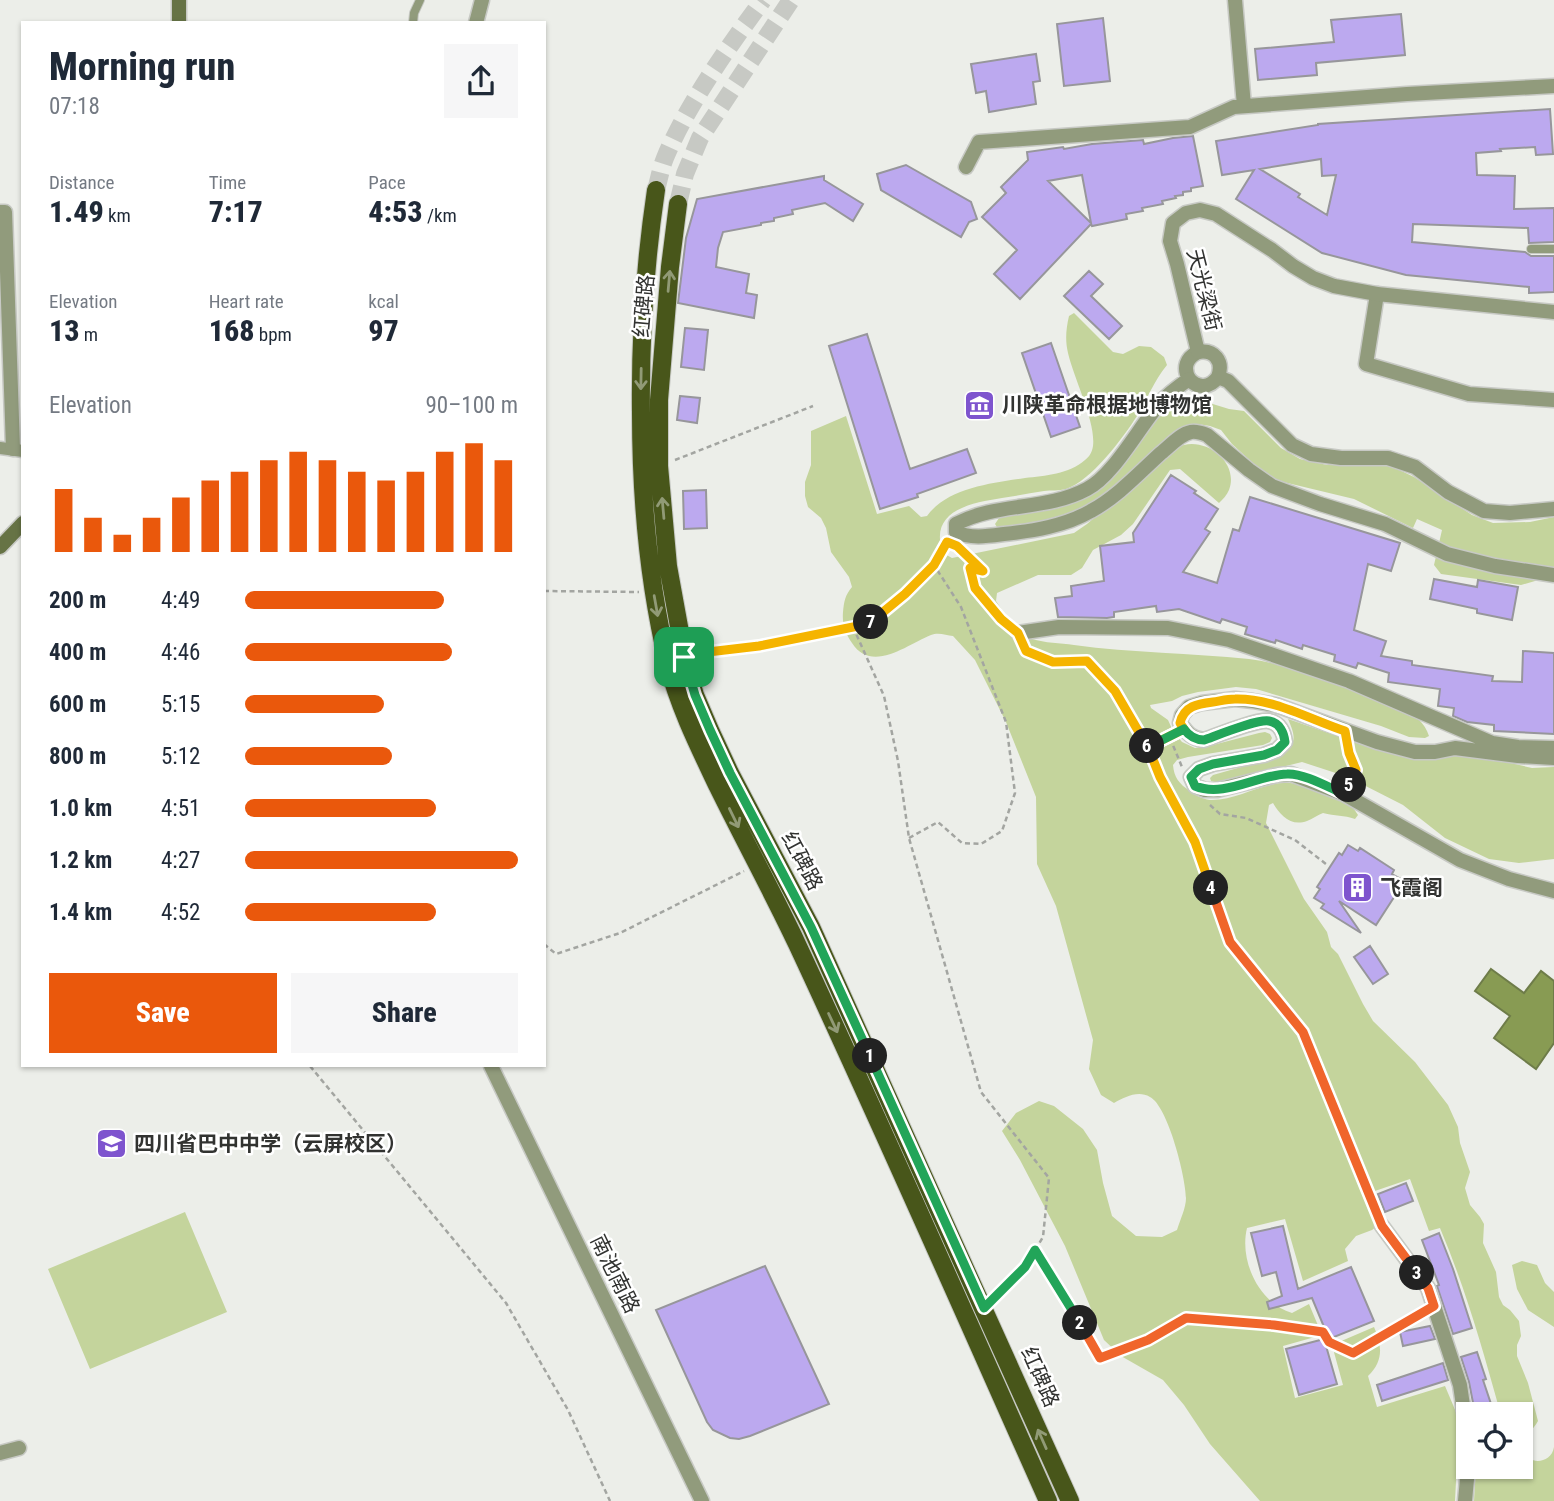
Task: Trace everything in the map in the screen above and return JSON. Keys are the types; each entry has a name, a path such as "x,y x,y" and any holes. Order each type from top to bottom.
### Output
{"main road":[{"path":"179,0 179,21"},
{"path":"656,190 643,301 641,471 653,592 669,667 683,712 702,754 795,940 1048,1501"},
{"name":"红碑路","path":"678,204 659,400 659,466 668,566 684,657 695,695 730,773 811,927 1070,1501"},
{"path":"0,547 21,525"}],"street":[{"path":"477,21 482,0"},
{"path":"1235,0 1244,106"},
{"path":"966,167 979,142 1190,127 1234,107 1244,106 1554,86"},
{"name":"天光梁街","path":"1554,312 1377,294 1334,286 1293,266 1216,214 1200,210 1186,214 1173,223 1170,241 1198,352 1210,352 1215,356 1220,366 1219,377 1228,382 1292,445 1311,454 1341,458 1388,458 1415,467 1448,492 1484,511 1510,513 1554,509"},
{"path":"0,212 5,212 12,449"},
{"path":"1377,294 1366,363 1469,394 1554,400"},
{"path":"1198,352 1192,355 1186,365 1189,379 1195,384 1205,386 1219,377"},
{"path":"1189,379 1160,404 1104,476 1089,488 1066,499 968,517 956,524 957,539 964,536 1027,532 1070,522 1108,499 1176,440 1189,432 1199,432 1207,435 1272,486 1385,524 1447,554 1495,566 1554,575"},
{"path":"1018,633 1059,627 1168,628 1229,640 1349,681 1492,743 1554,748"},
{"path":"1554,758 1455,748 1415,752 1345,731 1276,705 1235,699 1189,707 1182,715 1180,723 1187,734 1197,740 1269,721 1284,733 1285,742 1277,750 1199,769 1191,777 1195,786 1205,790 1217,790 1291,774 1344,794 1460,860 1554,891"},
{"name":"南池南路","path":"491,1067 702,1501"},
{"path":"1382,1226 1428,1288 1460,1385 1465,1419 1465,1501"},
{"path":"0,1453 19,1448"}],"lane":[{"path":"413,21 420,0"},
{"path":"1531,249 1554,249"}],"path":[{"path":"659,466 813,405"},
{"path":"684,657 759,646 868,624 905,594 934,565 947,542 957,539 983,571 970,568 975,588 1001,619 1018,633 1026,651 1053,662 1087,661 1115,691 1148,747 1160,777 1195,842 1230,942 1303,1032 1382,1226"},
{"path":"909,838 938,822 961,843 981,844 1002,831 1015,793 1006,722 961,607 934,565"},
{"path":"546,591 653,592"},
{"path":"853,627 884,696 898,761 909,838 981,1092 1049,1178 1043,1237 1025,1267 984,1308"},
{"path":"1148,747 1184,729"},
{"path":"1344,794 1356,770 1349,753 1345,731"},
{"path":"1170,738 1185,775"},
{"path":"1210,805 1220,814 1246,818 1295,840 1326,864"},
{"path":"546,946 556,954 620,933 757,865"},
{"path":"311,1067 506,1303 568,1410 610,1501"},
{"path":"1035,1250 1100,1358 1148,1340 1186,1318 1323,1332 1329,1342 1353,1353 1434,1306"}],"shaded area":[{"path":"1074,313 1113,352 1123,354 1139,346 1151,347 1164,357 1167,365 1124,436 1086,477 1066,489 990,500 955,512 941,527 943,553 952,558 1074,533 1175,449 1184,445 1203,446 1220,456 1230,471 1229,490 1219,503 1180,469 1170,470 1133,524 1121,535 1093,550 1082,568 1071,575 1038,575 997,593 996,601 1011,623 1026,636 1042,641 1118,650 1249,659 1279,665 1403,709 1419,720 1429,736 1409,737 1381,726 1256,689 1236,687 1198,692 1150,705 1168,720 1182,742 1195,748 1259,733 1270,734 1270,742 1263,745 1177,760 1173,765 1176,777 1196,795 1207,799 1220,799 1280,783 1295,784 1341,800 1358,815 1355,819 1323,813 1307,821 1296,822 1283,816 1273,803 1269,805 1266,823 1304,899 1327,932 1331,947 1338,954 1373,1021 1415,1062 1448,1105 1458,1127 1460,1143 1470,1172 1465,1188 1470,1205 1484,1224 1483,1243 1496,1272 1499,1297 1519,1321 1521,1336 1517,1345 1517,1356 1533,1402 1497,1402 1472,1317 1440,1228 1429,1231 1410,1179 1372,1192 1380,1224 1356,1236 1345,1249 1348,1261 1303,1281 1285,1219 1247,1228 1246,1254 1254,1279 1270,1300 1292,1313 1309,1304 1322,1335 1283,1346 1295,1398 1343,1385 1332,1345 1374,1327 1380,1353 1377,1365 1368,1376 1377,1407 1445,1386 1456,1412 1455,1501 1260,1501 1210,1444 1184,1405 1163,1380 1121,1356 1104,1340 1065,1246 1002,1131 1016,1113 1039,1101 1054,1106 1083,1129 1097,1150 1112,1216 1136,1236 1162,1237 1177,1230 1185,1206 1185,1188 1175,1143 1157,1103 1141,1094 1114,1103 1101,1095 1089,1069 1093,1040 1056,906 1037,864 1036,797 1006,722 975,660 953,636 934,634 901,650 880,656 860,652 852,643 843,616 845,599 852,587 849,577 831,552 821,518 808,507 805,482 811,465 811,431 846,416 877,514 909,506 921,517 927,516 946,499 971,488 1056,474 1079,465 1090,454 1093,436 1067,348 1069,316"},
{"path":"1188,400 1244,411 1281,448 1300,459 1327,465 1371,463 1391,466 1414,477 1472,515 1493,523 1530,522 1554,517 1554,569 1535,581 1521,585 1441,574 1434,565 1442,530 1417,519 1413,528 1354,499 1275,480 1232,444 1221,430 1198,424 1184,427 1097,503 1075,514 1034,524 997,527 995,524 999,518 1067,504 1108,480 1158,418"},
{"path":"1288,719 1381,751 1416,760 1455,754 1532,768 1554,767 1554,859 1519,863 1489,859 1445,838 1403,805 1348,777 1302,762 1219,783 1211,781 1213,775 1286,752 1293,740"},
{"path":"1491,969 1524,993 1541,971 1554,981 1554,1043 1536,1069 1494,1038 1510,1016 1475,991"},
{"path":"185,1212 227,1312 90,1369 48,1269"},
{"path":"1522,1261 1537,1265 1545,1283 1554,1292 1554,1327 1528,1310 1517,1289 1512,1265"},
{"path":"1533,1402 1538,1421 1533,1427"},
{"path":"1554,1447 1554,1501 1474,1501 1475,1479 1533,1479 1533,1460 1547,1458"}],"building":[{"path":"1401,14 1405,55 1316,63 1317,75 1258,80 1255,49 1334,42 1331,20"},
{"path":"1103,18 1110,81 1064,86 1057,24"},
{"path":"1036,54 1040,81 1033,82 1036,104 989,112 986,91 976,93 971,64"},
{"path":"1550,109 1553,154 1536,155 1535,147 1476,153 1477,175 1515,176 1514,209 1554,208 1554,242 1529,243 1528,228 1413,224 1412,242 1525,252 1531,256 1554,256 1554,292 1529,293 1529,287 1406,275 1322,253 1236,199 1254,170 1222,175 1216,141 1318,124","holes":["1321,159 1322,176 1336,175 1327,215 1260,169"]},
{"path":"1193,136 1203,186 1191,188 1191,191 1183,192 1183,195 1162,201 1163,204 1126,214 1127,219 1092,226 1091,224 1020,299 994,274 1017,250 982,217 1006,193 1001,187 1028,160 1027,152 1143,140 1144,144","holes":["1082,175 1091,223 1048,181"]},
{"path":"906,165 971,202 977,219 969,222 961,237 881,190 877,174"},
{"path":"824,176 824,180 863,204 853,221 825,203 792,210 793,214 774,218 774,221 761,225 723,232 716,267 749,274 746,293 757,295 754,318 678,303 686,238 697,199"},
{"path":"1089,271 1103,284 1091,296 1122,326 1109,339 1064,296"},
{"path":"685,328 708,330 704,370 681,367"},
{"path":"867,334 910,469 967,449 976,473 917,494 918,497 880,509 829,346"},
{"path":"1051,343 1080,427 1051,437 1022,353"},
{"path":"680,396 700,398 697,423 677,420"},
{"path":"1171,475 1218,509 1205,529 1210,532 1183,572 1217,583 1233,529 1239,531 1250,497 1400,543 1391,571 1368,564 1354,630 1386,641 1381,656 1412,661 1412,665 1493,676 1492,681 1522,682 1523,651 1554,653 1554,734 1494,731 1494,725 1467,722 1453,716 1454,708 1438,706 1440,689 1388,682 1389,673 1358,663 1356,668 1334,661 1335,655 1303,645 1302,649 1245,634 1247,627 1222,619 1220,623 1179,609 1157,612 1156,606 1114,612 1114,617 1107,618 1058,617 1055,598 1072,596 1071,586 1104,581 1100,546 1134,542 1133,533"},
{"path":"706,490 707,528 684,529 683,491"},
{"path":"1434,579 1477,587 1478,580 1518,587 1512,620 1430,599"},
{"name":"飞霞阁","path":"1348,845 1358,851 1360,848 1394,870 1392,874 1401,879 1395,889 1398,891 1376,925 1339,901 1361,933 1321,908 1324,904 1314,898 1320,889 1317,887 1339,853 1342,855"},
{"path":"1370,946 1388,974 1373,984 1354,957"},
{"path":"1406,1183 1413,1201 1385,1212 1378,1194"},
{"path":"1283,1226 1298,1289 1351,1267 1374,1321 1329,1339 1312,1298 1269,1309 1267,1302 1282,1296 1276,1272 1262,1276 1251,1233"},
{"path":"1439,1233 1472,1328 1453,1334 1422,1240"},
{"path":"765,1266 829,1404 750,1436 730,1438 713,1430 707,1422 656,1310"},
{"path":"1430,1326 1435,1339 1403,1346 1400,1332"},
{"path":"1324,1339 1337,1384 1299,1395 1286,1349"},
{"path":"1477,1352 1490,1402 1473,1402 1461,1357"},
{"path":"1443,1363 1448,1380 1382,1401 1377,1385"}],"tunnel":[{"path":"656,190 665,158 696,97 763,0"},
{"path":"678,204 685,174 700,138 791,0"}],"place":[{"name":"川陕革命根据地博物馆","path":"979,405"},
{"name":"飞霞阁","path":"1357,888"},
{"name":"四川省巴中中学（云屏校区）","path":"111,1144"}],"route":[{"path":"684,657 695,695 710,730 811,927 984,1308 1025,1267 1035,1250 1100,1358 1148,1340 1186,1318 1323,1332 1329,1342 1353,1353 1434,1306 1428,1288 1382,1226 1303,1032 1230,942 1195,842 1160,777 1148,747 1184,729 1180,723 1182,715 1189,707 1235,699 1276,705 1345,731 1349,753 1356,770 1344,794 1291,774 1217,790 1205,790 1195,786 1191,777 1199,769 1277,750 1285,742 1284,733 1269,721 1204,740 1197,740 1184,729 1170,738 1148,747 1115,691 1087,661 1053,662 1026,651 1018,633 1001,619 975,588 970,568 983,571 957,546 947,542 934,565 905,594 868,624 759,646 684,657"}]}
